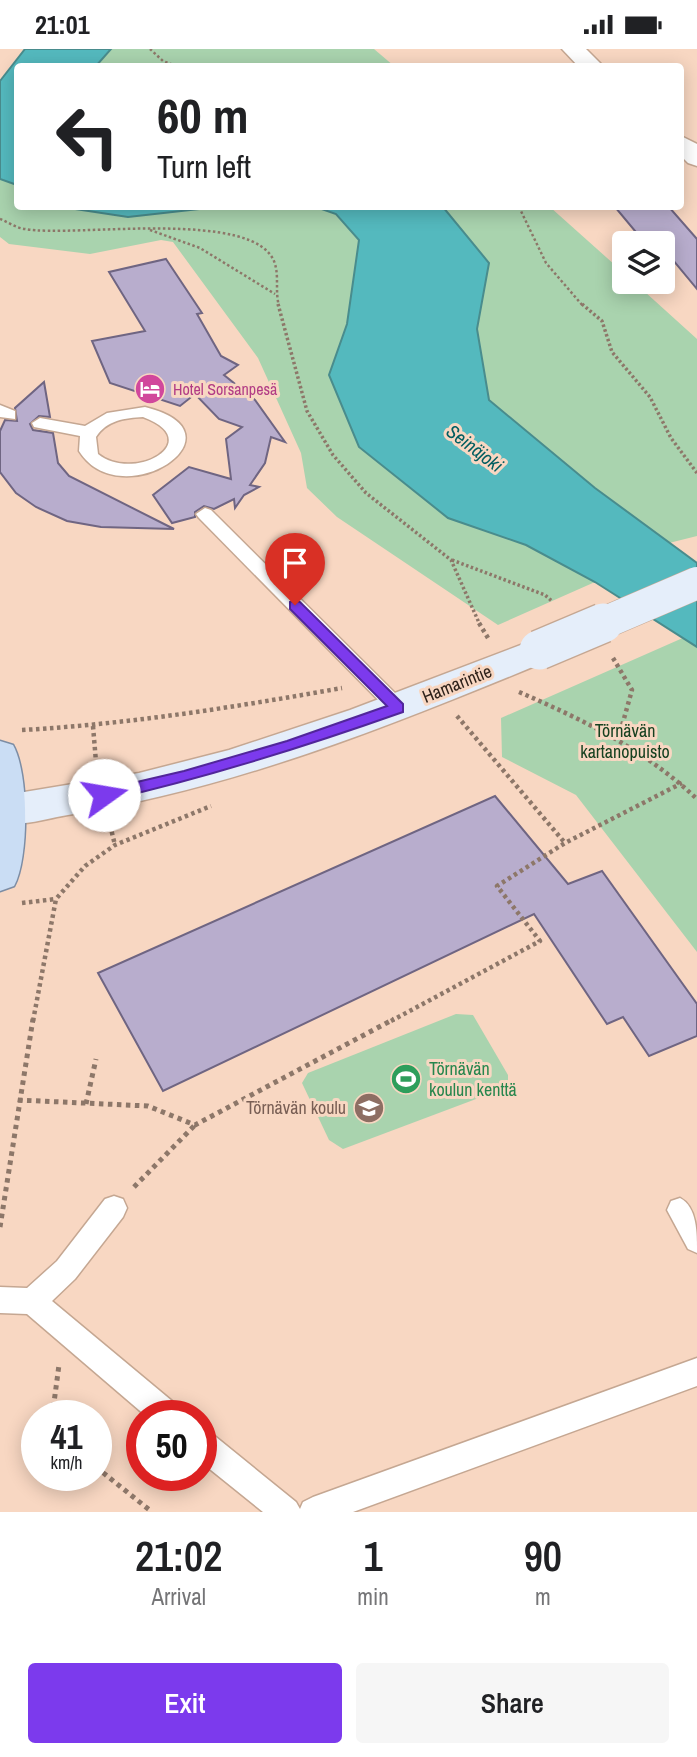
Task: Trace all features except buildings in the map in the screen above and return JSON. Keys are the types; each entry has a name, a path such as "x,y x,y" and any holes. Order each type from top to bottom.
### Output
{"main road":[{"name":"Hamarintie","path":"5,809 104,795 184,777 291,745 398,708 697,583"},
{"path":"6,743 6,889"}],"street":[{"path":"573,49 589,63"}],"lane":[{"path":"126,413 160,416 175,425 181,439 178,449 157,466 124,471 97,464 86,454 84,444 88,432 97,423 126,413"},
{"path":"40,423 88,432"},
{"path":"157,466 169,481"},
{"path":"205,514 398,708"},
{"path":"32,1301 66,1270 114,1207"},
{"path":"680,1210 697,1240"},
{"path":"0,1300 32,1301 58,1326 148,1400"},
{"path":"313,1512 697,1373"},
{"path":"217,1456 286,1512"}],"path":[{"path":"150,49 168,63"},
{"path":"520,210 546,263 584,307 602,321 612,352 649,397 671,438 697,473"},
{"path":"0,219 23,229 50,231 210,229 238,235 264,247 275,263 276,295 307,411 333,455 366,493 412,532 451,560 471,609 489,638"},
{"path":"146,229 180,237 215,253 276,295"},
{"path":"476,643 498,635"},
{"path":"6,743 45,726 93,726 195,714 371,681"},
{"path":"525,685 514,690 618,740 682,783 697,799"},
{"path":"467,709 455,713 565,843"},
{"path":"114,1207 195,1125 540,941 497,886 565,843 682,783"},
{"path":"0,1227 18,1100 43,955 56,899 85,866 114,845 213,805"},
{"path":"6,889 56,899"},
{"path":"86,1104 96,1059"},
{"path":"18,1100 148,1106 195,1125"},
{"path":"54,1400 60,1361 58,1326"},
{"path":"112,1480 152,1512"}],"green space":[{"path":"111,49 374,49 390,63 99,63"},
{"path":"0,179 14,184 14,210 82,210 128,217 190,210 325,210 336,214 359,240 347,324 329,375 448,518 526,545 595,582 498,625 337,517 307,488 301,453 258,358 173,242 161,240 90,254 9,244 0,237"},
{"path":"445,210 553,210 612,262 612,294 647,294 697,339 697,536 669,543 595,488 489,400 477,329 489,263"},
{"name":"Törnävän kartanopuisto","path":"685,637 697,647 697,952 576,795 502,757 501,718"},
{"name":"Törnävän koulun kenttä","path":"456,1014 473,1015 508,1075 508,1087 343,1149 329,1140 302,1083 308,1073"}],"water":[{"path":"25,49 111,49 99,63 14,63"},
{"path":"14,63 14,184 0,179 0,81"},
{"path":"82,210 190,210 128,217"},
{"name":"Seinäjoki","path":"325,210 445,210 489,263 477,329 489,400 595,488 697,563 697,647 595,582 526,545 448,518 359,447 329,375 347,324 359,240 336,214"}],"place":[{"name":"Hotel Sorsanpesä","path":"150,389"},
{"name":"Törnävän koulun kenttä","path":"406,1079"},
{"name":"Törnävän koulu","path":"369,1108"}],"route":[{"path":"104,795 184,777 291,745 398,708 295,605"}]}
